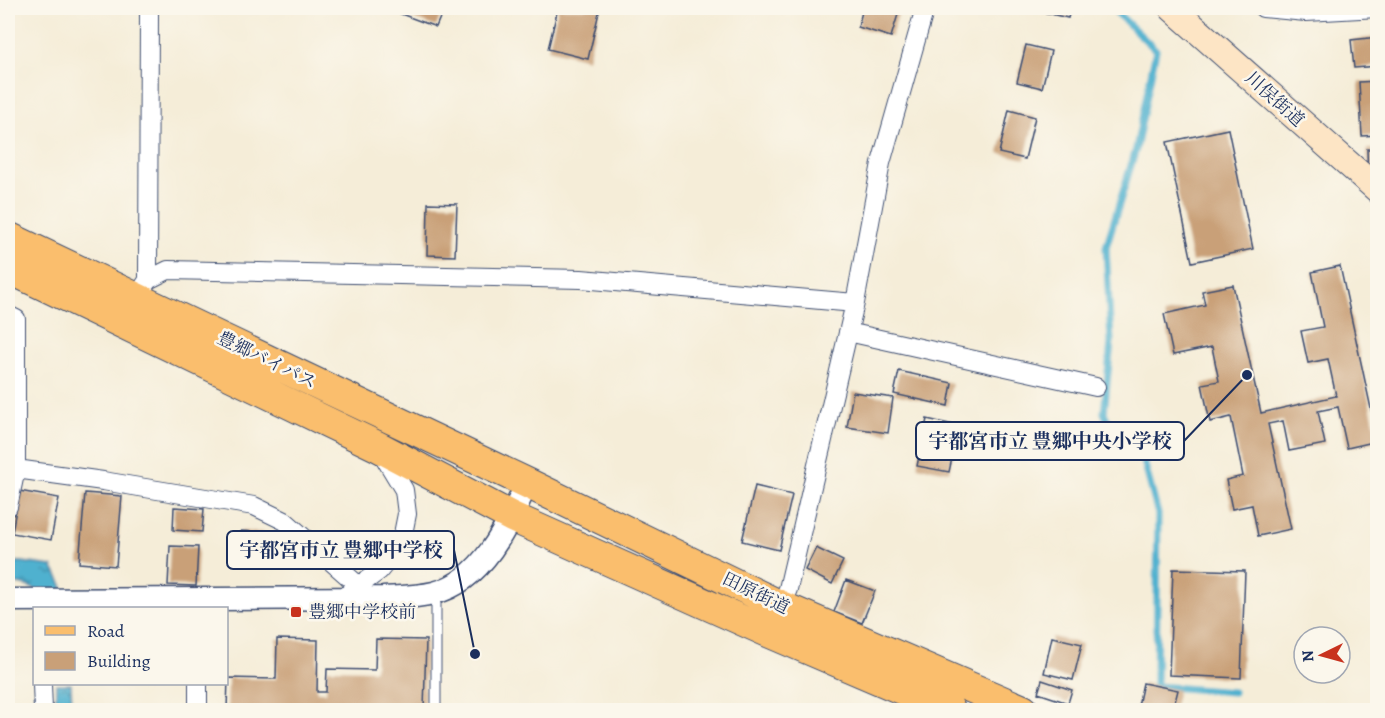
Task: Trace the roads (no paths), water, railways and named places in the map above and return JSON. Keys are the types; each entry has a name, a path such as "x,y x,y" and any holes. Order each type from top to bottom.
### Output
{"main road":[{"name":"川俣街道","path":"1172,8 1377,190"},
{"name":"豊郷バイパス","path":"8,237 142,288 527,483"},
{"name":"豊郷バイパス","path":"8,268 377,446 512,517"},
{"name":"田原街道","path":"527,483 781,606 1023,711"},
{"name":"田原街道","path":"512,517 950,711"}],"street":[{"path":"142,288 149,8"},
{"path":"768,632 788,589 855,303 881,163 925,8"},
{"path":"1263,8 1306,12 1377,8"},
{"path":"122,324 142,288 168,270 581,279 855,303"},
{"path":"8,315 16,319 16,469 8,507"},
{"path":"848,332 1096,387"},
{"path":"351,592 380,571 400,544 407,514 404,489 377,446"},
{"path":"16,469 254,506 285,521 351,592"},
{"path":"8,600 40,604 199,604 351,592 410,597 436,592 460,582 478,566 492,549 512,517 527,483"},
{"path":"42,685 43,711"},
{"path":"198,685 198,711"}],"lane":[{"path":"436,592 436,711"}],"water":[{"path":"8,562 52,566 62,585 68,607 32,588 8,583"},
{"path":"56,685 71,685 72,710 56,710"}],"waterway":[{"path":"1112,8 1156,50 1136,149 1106,247 1111,342 1104,413 1113,431 1144,461 1158,514 1156,686 1233,692"}],"place":[{"name":"宇都宮市立 豊郷中央小学校","path":"1247,375"},
{"name":"豊郷中学校前","path":"296,612"},
{"name":"宇都宮市立 豊郷中学校","path":"475,654"}]}
